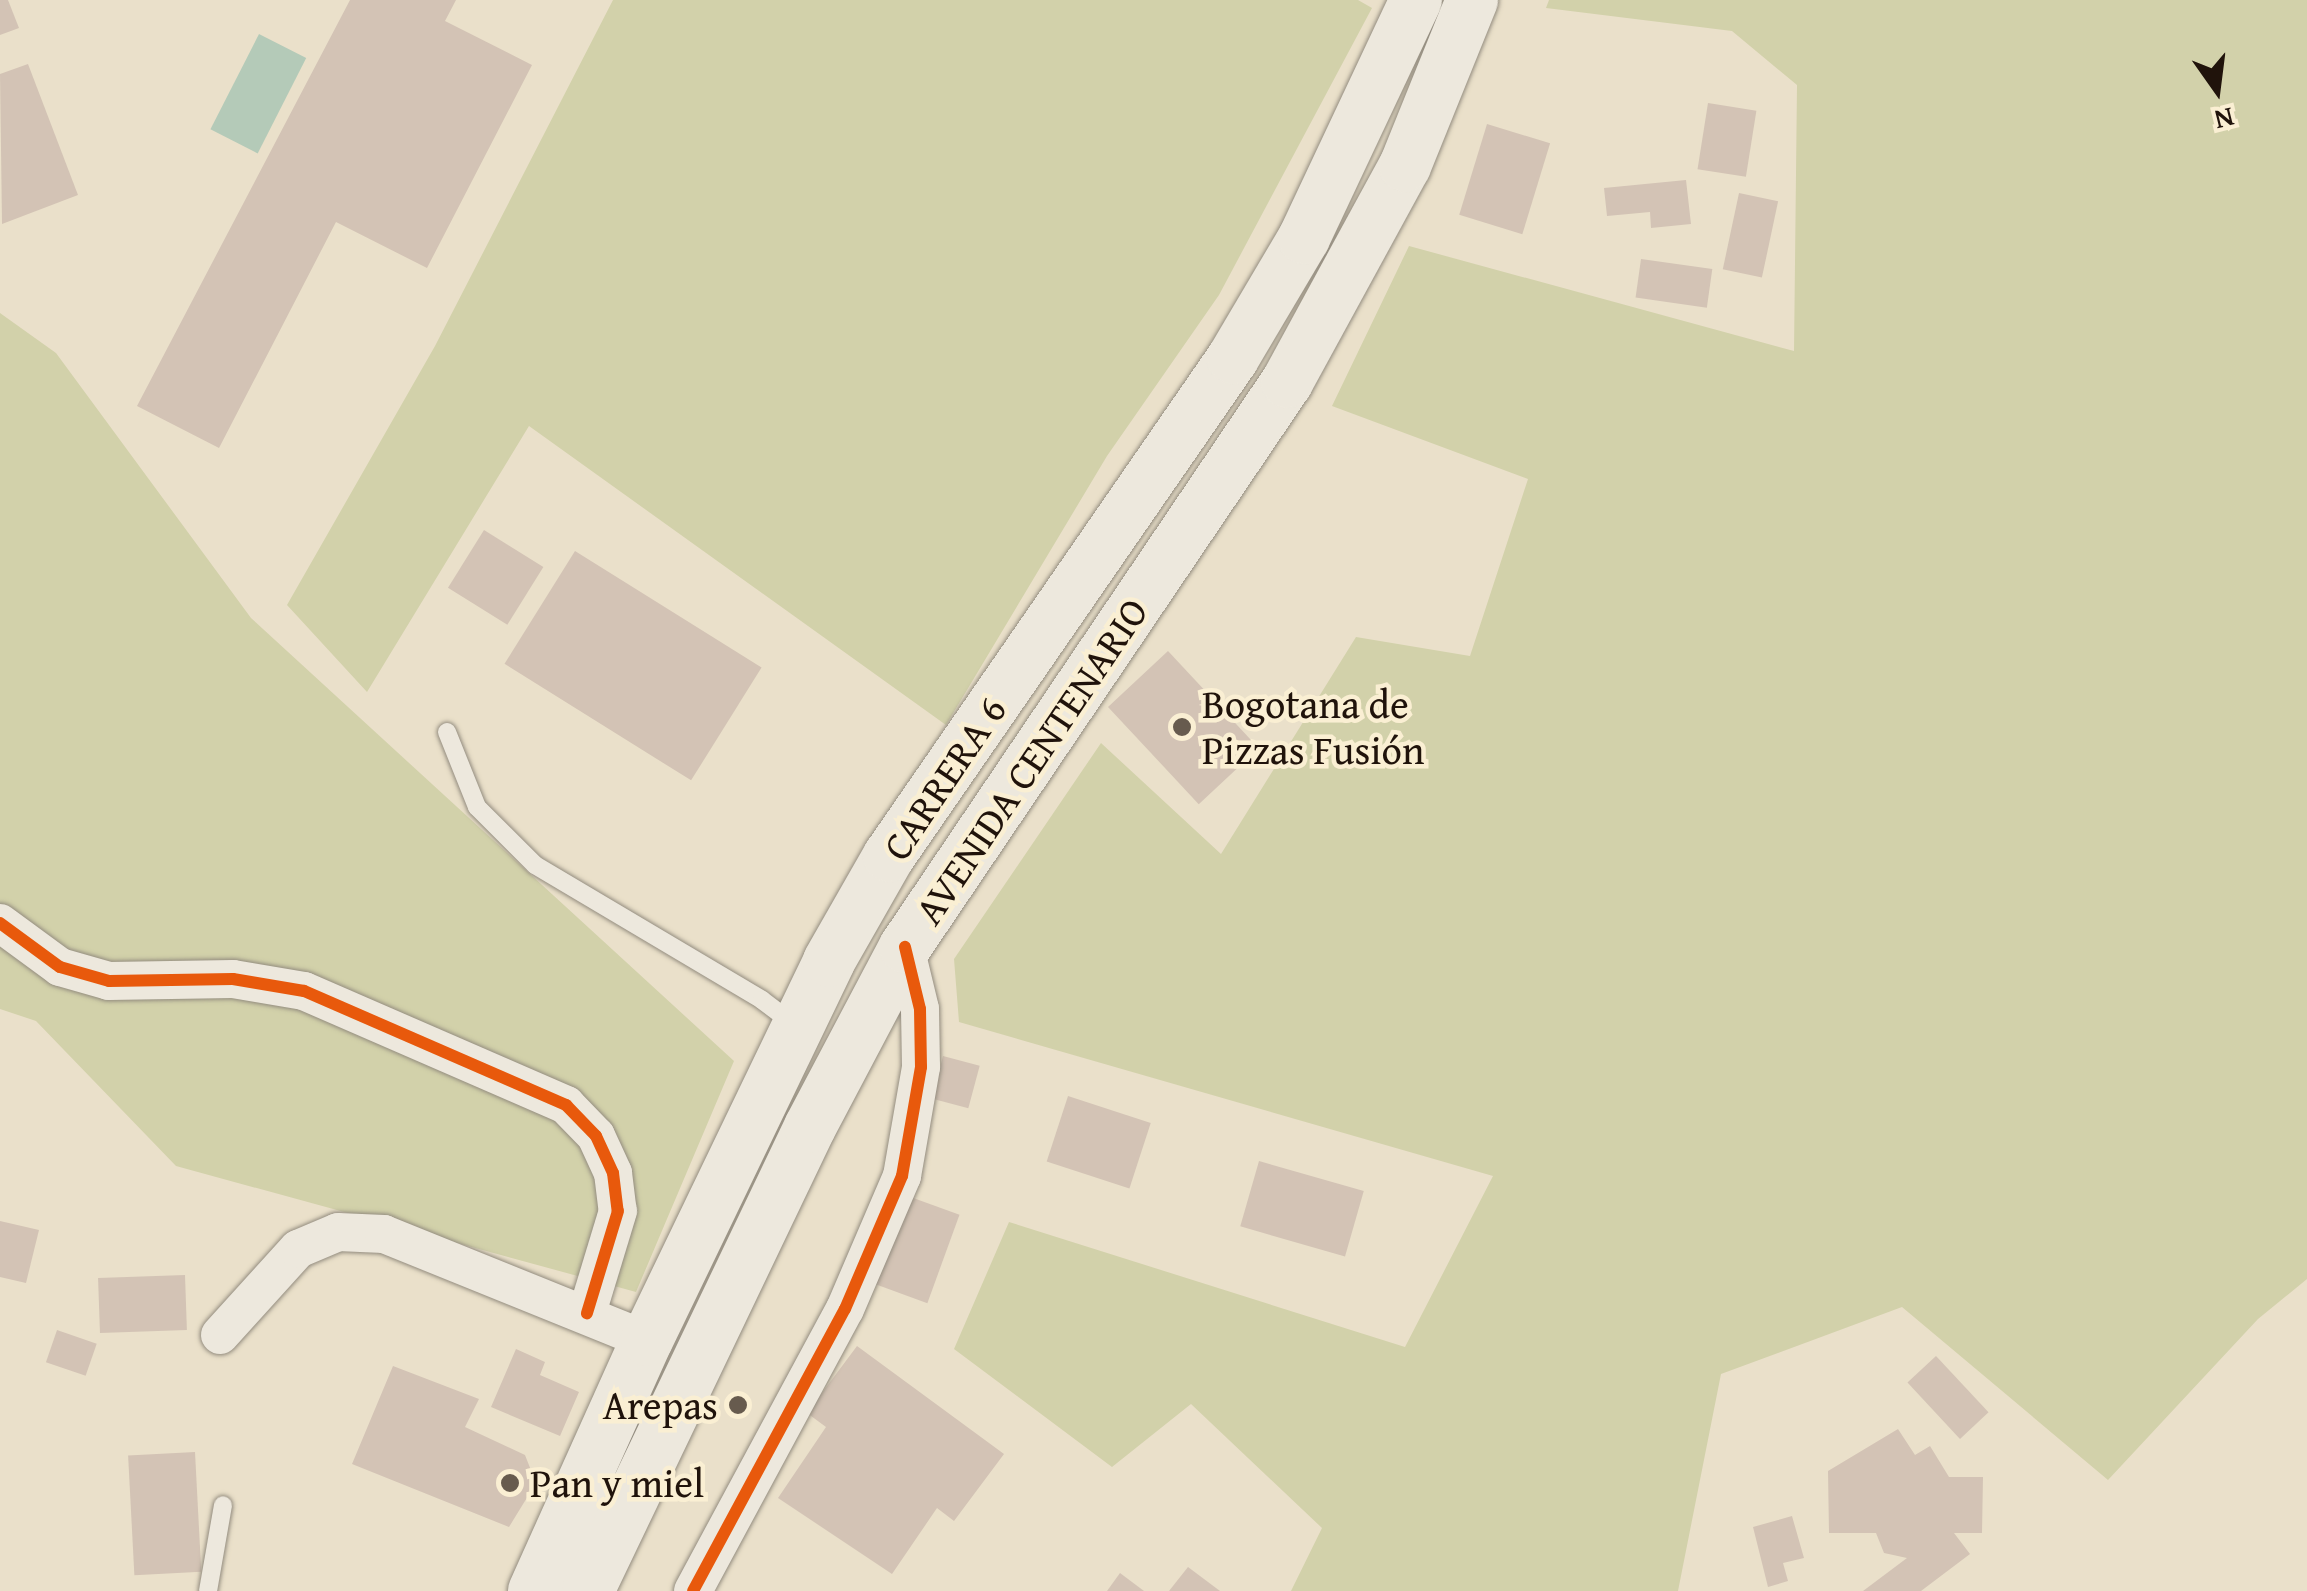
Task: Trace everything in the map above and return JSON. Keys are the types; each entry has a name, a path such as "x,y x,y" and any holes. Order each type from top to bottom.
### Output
{"main road":[{"name":"CARRERA 6","path":"534,1591 647,1340 796,1026 890,856 1233,358 1304,238 1416,0"},
{"name":"AVENIDA CENTENARIO","path":"588,1591 810,1127 905,947 1287,382 1405,166 1472,0"}],"street":[{"path":"0,922 60,967 110,981 233,979 304,991 566,1105 596,1136 613,1173 618,1211 588,1314"},
{"path":"693,1591 845,1309 902,1176 921,1067 920,1009 905,947"},
{"path":"220,1335 298,1248 338,1232 384,1234 647,1340"}],"lane":[{"path":"447,732 478,807 535,865 762,1000 796,1026"},
{"path":"208,1591 223,1505"}],"shaded area":[{"path":"613,0 1358,0 1372,8 1219,295 1107,456 946,725 529,426 367,692 287,605 435,346"},
{"path":"1549,0 2307,0 2307,1279 2258,1319 2108,1480 1902,1307 1721,1374 1678,1591 1291,1591 1322,1528 1191,1404 1112,1467 954,1349 1009,1222 1405,1347 1493,1176 959,1022 954,959 1101,743 1221,854 1356,637 1470,656 1528,479 1332,406 1409,246 1794,351 1797,85 1732,31 1546,8"},
{"path":"259,34 306,58 258,153 210,129"},
{"path":"0,313 56,353 251,618 734,1061 636,1292 176,1166 36,1021 0,1009"}],"building":[{"path":"0,0 8,0 19,28 0,35"},
{"path":"350,0 456,0 445,21 532,65 427,268 336,222 219,448 137,406"},
{"path":"28,64 78,195 2,224 0,74"},
{"path":"1708,103 1756,111 1746,177 1698,169"},
{"path":"1487,124 1550,143 1522,234 1459,215"},
{"path":"1686,180 1691,224 1651,228 1650,212 1607,216 1604,188"},
{"path":"1739,193 1778,201 1762,278 1723,269"},
{"path":"1641,259 1712,269 1707,308 1636,298"},
{"path":"484,530 543,567 507,625 448,588"},
{"path":"575,551 762,668 691,780 505,664"},
{"name":"Bogotana de Pizzas Fusión","path":"1168,651 1259,748 1199,804 1108,707"},
{"path":"943,1056 980,1066 968,1108 932,1099"},
{"path":"1068,1096 1151,1123 1129,1189 1047,1162"},
{"path":"1259,1161 1364,1191 1345,1256 1240,1226"},
{"path":"905,1195 960,1215 927,1303 873,1283"},
{"path":"0,1221 39,1230 26,1283 0,1277"},
{"path":"185,1275 187,1330 100,1333 98,1278"},
{"path":"57,1330 97,1344 86,1376 46,1362"},
{"path":"857,1346 1004,1454 954,1521 937,1508 892,1574 778,1498 826,1427 807,1413"},
{"path":"516,1349 545,1362 540,1375 579,1392 560,1436 491,1407"},
{"path":"1936,1356 1989,1412 1960,1439 1907,1383"},
{"path":"393,1366 479,1399 465,1427 525,1455 536,1483 509,1527 352,1464"},
{"path":"1898,1429 1915,1455 1930,1446 1949,1477 1983,1477 1982,1533 1954,1533 1970,1554 1921,1591 1863,1591 1907,1558 1884,1553 1876,1533 1829,1533 1828,1471"},
{"path":"195,1452 201,1572 134,1575 128,1456"},
{"path":"1792,1516 1804,1558 1783,1563 1788,1581 1768,1587 1753,1527"},
{"path":"1188,1567 1220,1591 1169,1591"},
{"path":"1120,1573 1144,1591 1107,1591"}],"cycle path":[{"path":"0,923 60,967 109,981 233,979 304,991 566,1105 596,1136 613,1173 618,1211 587,1313"},
{"path":"693,1591 845,1309 902,1176 921,1067 920,1009 905,947"}],"place":[{"name":"Bogotana de Pizzas Fusión","path":"1182,727"},
{"name":"Arepas","path":"738,1405"},
{"name":"Pan y miel","path":"510,1483"}]}
